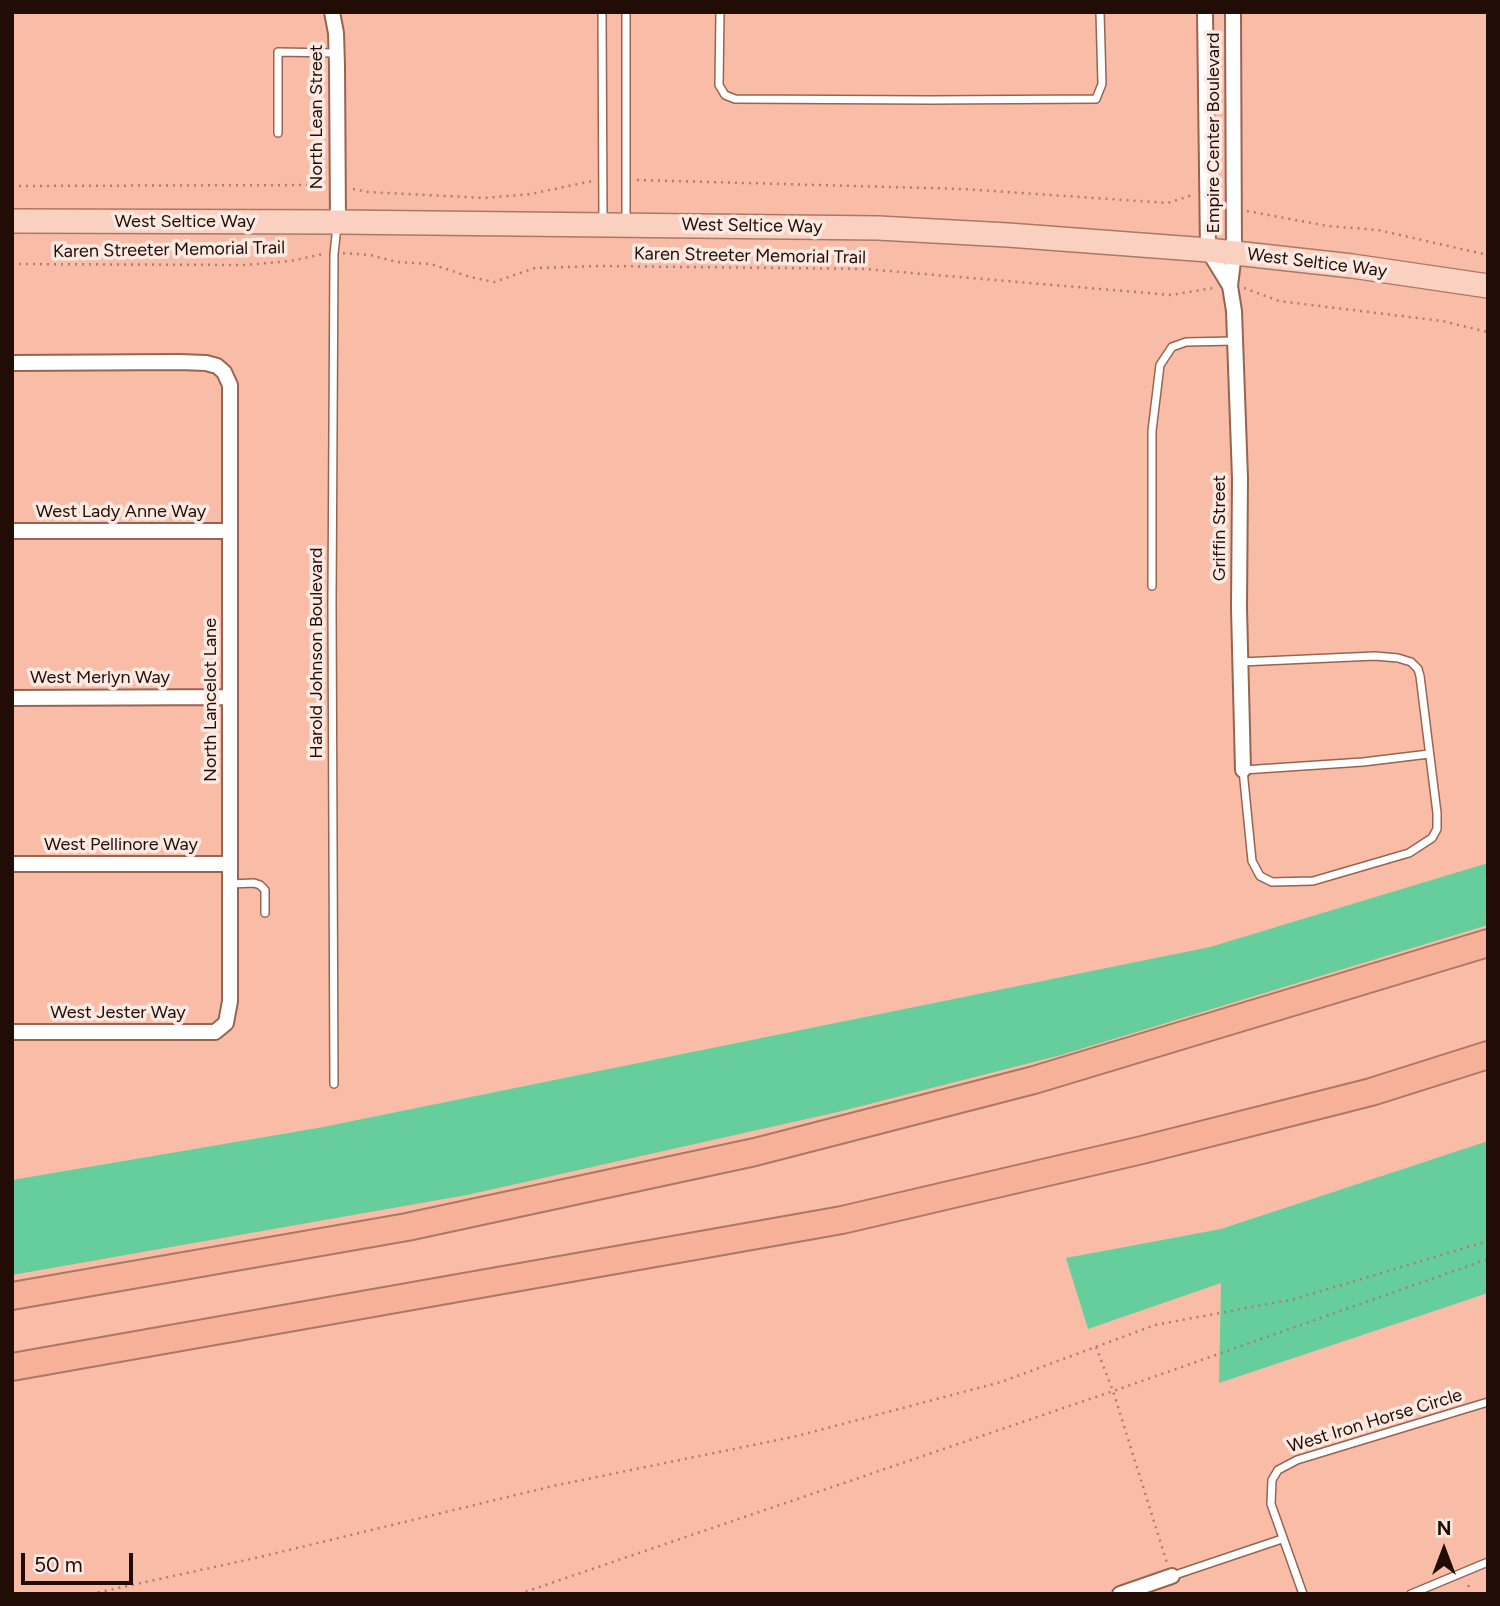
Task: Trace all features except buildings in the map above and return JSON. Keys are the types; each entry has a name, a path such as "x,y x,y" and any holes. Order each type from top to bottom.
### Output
{"highway":[{"path":"12,1296 407,1227 755,1152 1034,1080 1488,943"},
{"path":"12,1367 842,1220 1142,1150 1358,1095 1488,1055"}],"main road":[{"name":"West Seltice Way","path":"12,221 878,228 1208,250 1488,286"}],"street":[{"name":"North Lean Street","path":"332,12 336,52 338,222"},
{"name":"Empire Center Boulevard","path":"1205,12 1208,250"},
{"name":"Empire Center Boulevard","path":"1233,12 1234,253"},
{"path":"1207,164 1234,164"},
{"name":"Griffin Street","path":"1208,250 1230,286"},
{"name":"Griffin Street","path":"1234,253 1230,286 1235,341 1240,478 1243,770"},
{"name":"North Lancelot Lane","path":"12,363 206,363 217,366 224,372 230,385 230,1001 223,1028"},
{"name":"West Lady Anne Way","path":"12,531 230,531"},
{"name":"West Merlyn Way","path":"12,698 230,696"},
{"name":"West Pellinore Way","path":"12,864 230,864"},
{"name":"West Jester Way","path":"12,1032 215,1032 223,1028"},
{"path":"1120,1594 1171,1576"}],"lane":[{"path":"602,12 603,225"},
{"path":"626,12 626,225"},
{"path":"720,12 719,85 725,95 735,99 970,100 1096,99 1101,84 1100,12"},
{"path":"278,133 278,52 336,52"},
{"name":"Harold Johnson Boulevard","path":"334,1084 332,588 334,254 338,222"},
{"path":"1152,586 1152,430 1160,365 1172,347 1186,342 1235,341"},
{"path":"1240,662 1375,656 1411,662 1418,669 1420,676 1429,754 1437,829 1432,838 1409,853 1313,881 1272,882 1260,876 1252,861 1243,770 1363,762 1429,754"},
{"path":"230,884 260,885 265,890 265,913"},
{"name":"West Iron Horse Circle","path":"1303,1594 1271,1504 1270,1489 1278,1470 1286,1465 1488,1402"},
{"path":"1171,1576 1282,1538"},
{"path":"1411,1594 1488,1562"}],"path":[{"path":"638,180 963,189 1168,203 1207,189"},
{"path":"12,186 337,185 368,192 485,198 531,194 593,181"},
{"path":"1234,209 1328,226 1378,230 1488,254"},
{"name":"Karen Streeter Memorial Trail","path":"12,264 244,265 291,261 316,254 354,252 397,262 431,264 494,282 535,268 601,266 865,269 1171,295 1230,286 1251,289 1279,301 1442,321 1488,331"},
{"path":"91,1594 272,1554 554,1486 797,1436 1001,1382 1155,1325 1295,1299 1488,1241"},
{"path":"520,1594 1488,1259"},
{"path":"1097,1347 1171,1576"}],"green space":[{"path":"1488,863 1488,925 1061,1055 838,1112 467,1195 12,1275 12,1180 318,1128 1210,947"},
{"path":"1488,1141 1488,1293 1219,1383 1221,1283 1088,1329 1066,1258 1221,1229"}]}
